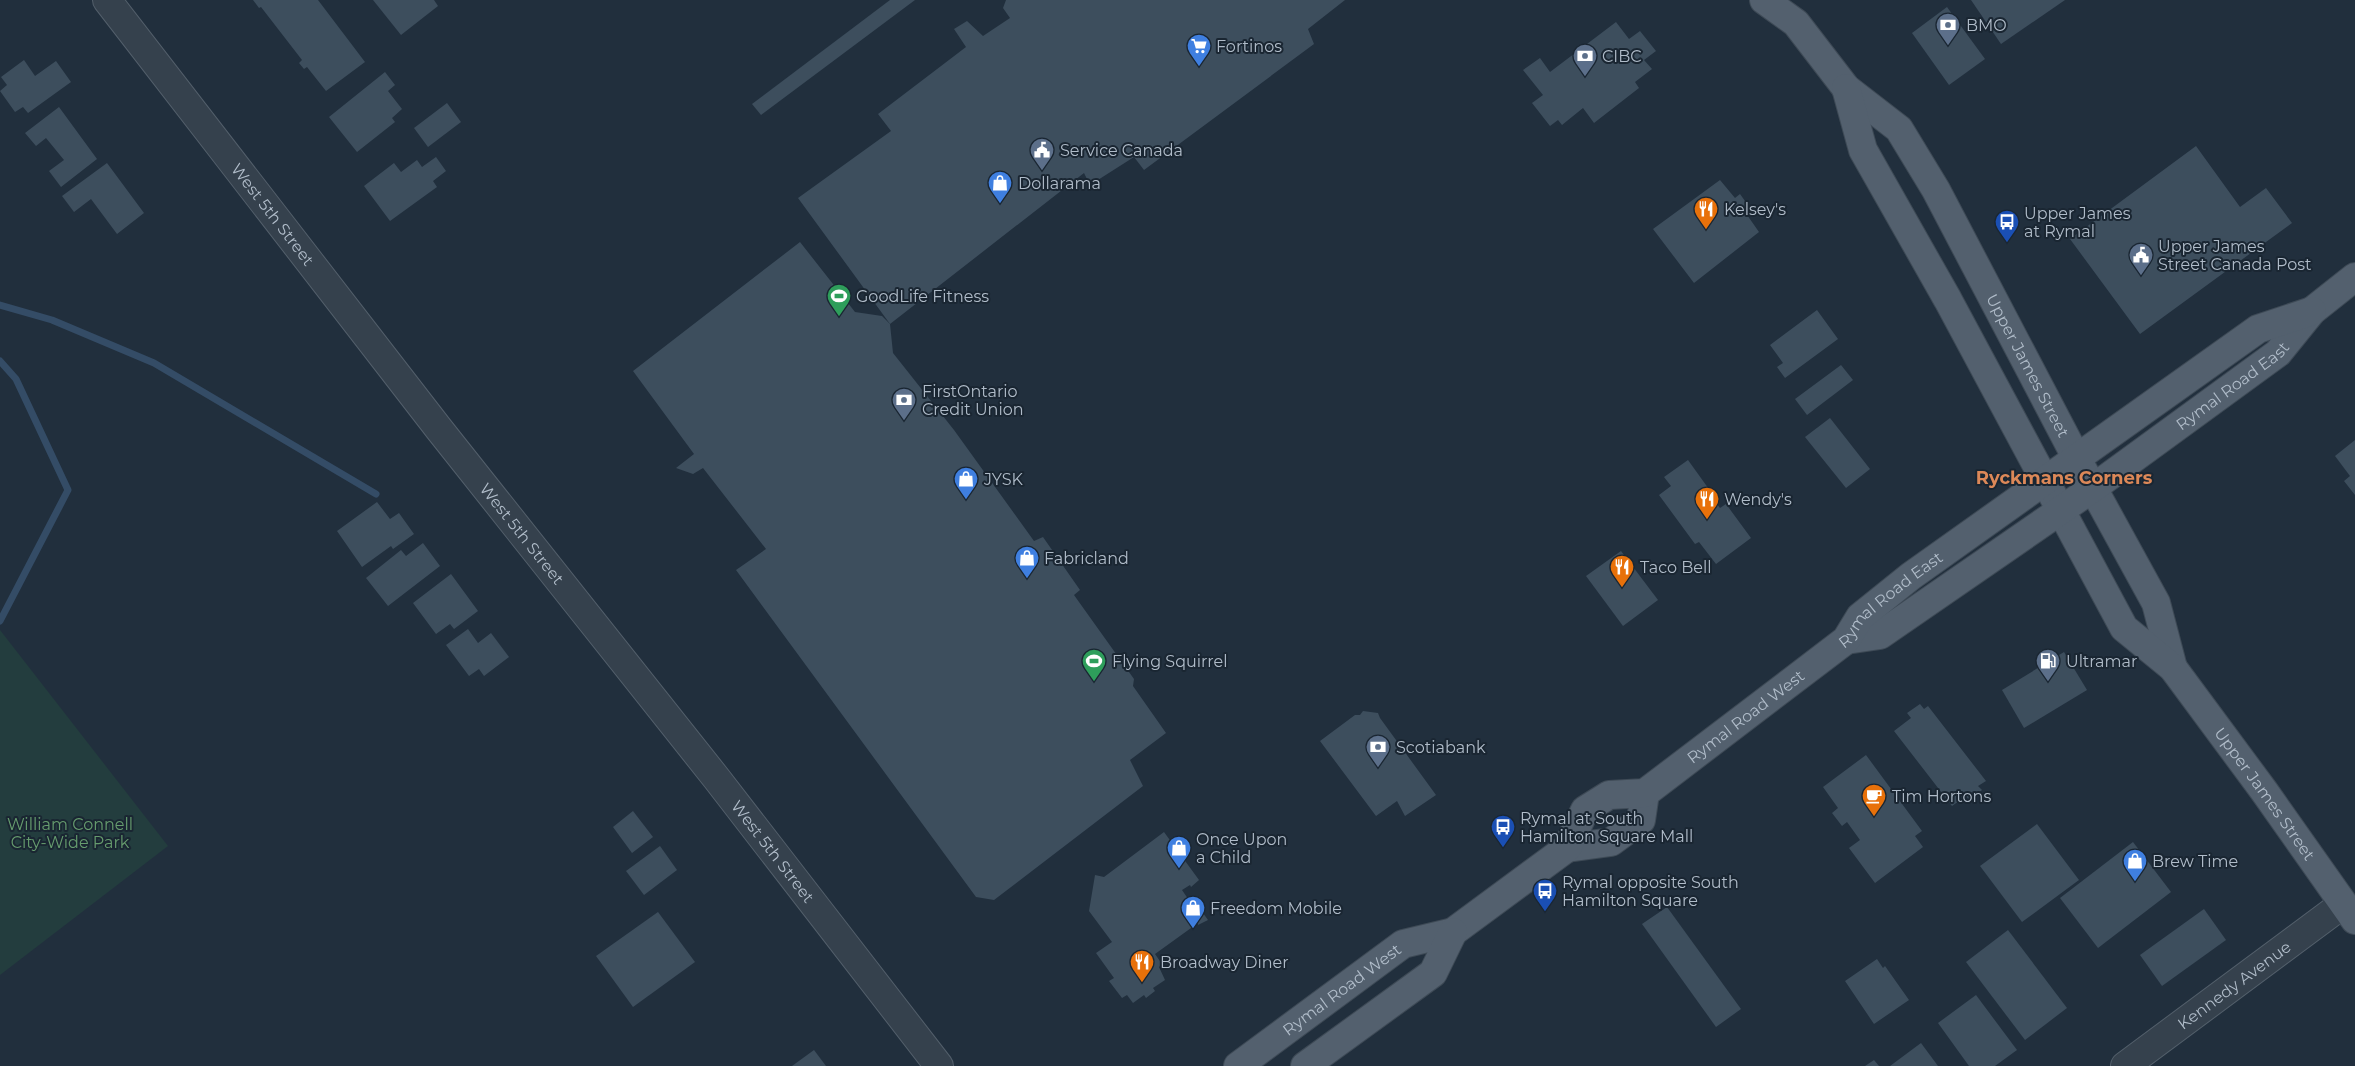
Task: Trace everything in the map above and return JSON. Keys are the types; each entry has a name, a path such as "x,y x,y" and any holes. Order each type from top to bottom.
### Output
{"main road":[{"name":"Upper James Street","path":"1764,0 1793,12 1846,88 1899,129 1936,190 2077,459 2156,603 2173,668"},
{"name":"Upper James Street","path":"1846,88 1863,150 1948,300 2124,628 2173,668 2264,791 2349,912"},
{"name":"Rymal Road East","path":"1846,640 1880,634 2093,488 2278,353 2312,311 2355,277"},
{"name":"Rymal Road East","path":"1846,640 1860,617 1911,576 2044,480 2077,459 2258,329 2312,311"},
{"name":"Rymal Road West","path":"1238,1066 1403,944 1453,932 1566,848 1585,810 1609,795 1645,793 1846,640"},
{"name":"Rymal Road West","path":"1566,848 1611,842 1641,820 1645,793"},
{"name":"Rymal Road West","path":"1305,1066 1433,973 1453,932"}],"street":[{"name":"West 5th Street","path":"107,0 439,429 717,779 939,1066"},
{"name":"Kennedy Avenue","path":"2124,1066 2349,912"}],"green space":[{"name":"William Connell City-Wide Park","path":"0,630 168,846 0,975"}],"building":[{"path":"253,0 318,0 365,62 326,91 307,67 304,69 299,63 302,60 261,7 259,8"},
{"path":"373,0 434,0 438,6 401,35"},
{"path":"890,0 915,0 761,115 752,104"},
{"path":"1006,0 1345,0 1308,29 1314,44 1144,170 1134,157 1090,185 1084,173 890,324 798,198 891,131 878,114 966,47 954,29 967,21 983,36 1010,18 1003,8"},
{"path":"1971,0 2065,0 2001,44"},
{"name":"BMO","path":"1947,7 1985,59 1949,85 1912,33"},
{"name":"CIBC","path":"1616,22 1629,39 1640,31 1656,51 1644,60 1652,69 1635,82 1639,88 1594,123 1583,108 1562,125 1558,120 1550,126 1532,103 1543,95 1523,70 1540,58 1550,72"},
{"path":"24,60 35,76 56,61 71,82 28,113 23,107 15,112 0,91 7,85 1,77"},
{"path":"385,72 395,85 388,91 402,109 392,118 395,122 357,152 329,117"},
{"path":"447,103 461,122 428,147 414,128"},
{"path":"59,107 97,159 61,187 49,171 64,160 46,138 36,146 25,133"},
{"path":"2196,146 2240,207 2266,188 2292,223 2140,334 2070,239"},
{"path":"436,157 446,171 433,181 437,187 390,221 364,186 394,163 401,172 417,160 422,167"},
{"path":"107,163 144,213 117,234 91,199 74,212 62,196"},
{"name":"Kelsey's","path":"1720,180 1735,198 1740,194 1750,208 1745,212 1759,232 1694,283 1653,229"},
{"path":"800,242 855,312 882,316 890,324 893,353 954,430 1034,541 1043,537 1080,590 1074,595 1134,679 1133,686 1166,733 1130,760 1143,786 994,900 976,897 736,570 766,549 703,468 693,474 676,468 694,454 633,371"},
{"path":"1817,310 1838,339 1785,378 1777,367 1783,363 1770,345"},
{"path":"1841,365 1853,380 1807,415 1795,399"},
{"path":"1830,418 1870,469 1846,488 1805,437"},
{"path":"2355,440 2355,495 2344,481 2350,476 2335,456"},
{"name":"Wendy's","path":"1688,460 1720,508 1726,504 1751,538 1716,564 1699,542 1695,544 1659,495 1671,486 1664,477"},
{"path":"377,502 390,519 399,513 414,534 393,549 391,546 362,567 337,531"},
{"path":"423,543 440,566 388,606 366,578 401,550 406,556"},
{"name":"Taco Bell","path":"1621,551 1658,600 1623,626 1586,576"},
{"path":"451,574 478,611 454,629 450,624 436,634 413,603"},
{"path":"468,629 478,643 491,633 509,657 484,676 479,669 469,676 446,645"},
{"path":"2064,652 2087,690 2024,728 2002,690"},
{"path":"1920,704 1924,709 1928,706 1986,781 1978,786 1982,790 1969,800 1966,796 1952,806 1894,731 1911,718 1907,713"},
{"name":"Scotiabank","path":"1363,711 1378,713 1436,795 1405,816 1397,801 1376,816 1320,741 1355,715 1360,715"},
{"name":"Tim Hortons","path":"1866,755 1922,831 1915,836 1923,847 1875,883 1849,848 1860,840 1847,822 1842,826 1832,813 1838,808 1823,787"},
{"path":"633,811 653,837 632,853 613,827"},
{"path":"2037,824 2079,880 2022,922 1980,866"},
{"path":"1164,832 1199,880 1191,887 1190,885 1182,890 1199,915 1203,913 1208,920 1198,925 1198,923 1155,954 1162,964 1159,967 1165,980 1153,988 1155,991 1146,998 1144,995 1133,1003 1127,995 1122,998 1109,981 1114,978 1096,953 1112,942 1089,911 1095,875 1104,877"},
{"path":"2133,842 2171,892 2098,948 2060,898"},
{"path":"660,846 677,870 644,895 626,871"},
{"path":"1667,907 1741,1009 1716,1027 1642,924"},
{"path":"2204,909 2226,940 2162,986 2140,955"},
{"path":"658,912 695,962 633,1007 596,956"},
{"path":"2008,930 2067,1008 2025,1040 1966,962"},
{"path":"1877,959 1883,968 1885,966 1909,1000 1874,1024 1845,981"},
{"path":"1976,995 2017,1050 1995,1066 1969,1066 1938,1023"},
{"path":"1921,1043 1938,1066 1890,1066"},
{"path":"814,1050 826,1066 792,1066"},
{"path":"1874,1060 1879,1066 1865,1066"}],"waterway":[{"path":"0,305 52,320 154,363 376,494"},
{"path":"0,361 16,379 68,490 0,621"}],"place":[{"name":"BMO","path":"1948,46"},
{"name":"Fortinos","path":"1199,67"},
{"name":"CIBC","path":"1585,77"},
{"name":"Service Canada","path":"1042,171"},
{"name":"Dollarama","path":"1000,204"},
{"name":"Kelsey's","path":"1706,230"},
{"name":"Upper James at Rymal","path":"2007,243"},
{"name":"Upper James Street Canada Post","path":"2141,276"},
{"name":"GoodLife Fitness","path":"839,317"},
{"name":"FirstOntario Credit Union","path":"904,421"},
{"name":"JYSK","path":"966,500"},
{"name":"Wendy's","path":"1707,520"},
{"name":"Fabricland","path":"1027,579"},
{"name":"Taco Bell","path":"1622,588"},
{"name":"Flying Squirrel","path":"1094,682"},
{"name":"Ultramar","path":"2048,682"},
{"name":"Scotiabank","path":"1378,768"},
{"name":"Tim Hortons","path":"1874,817"},
{"name":"Rymal at South Hamilton Square Mall","path":"1503,848"},
{"name":"Once Upon a Child","path":"1179,869"},
{"name":"Brew Time","path":"2135,882"},
{"name":"Rymal opposite South Hamilton Square","path":"1545,912"},
{"name":"Freedom Mobile","path":"1193,929"},
{"name":"Broadway Diner","path":"1142,983"}],"district":[{"name":"Ryckmans Corners","path":"2064,478"}]}
